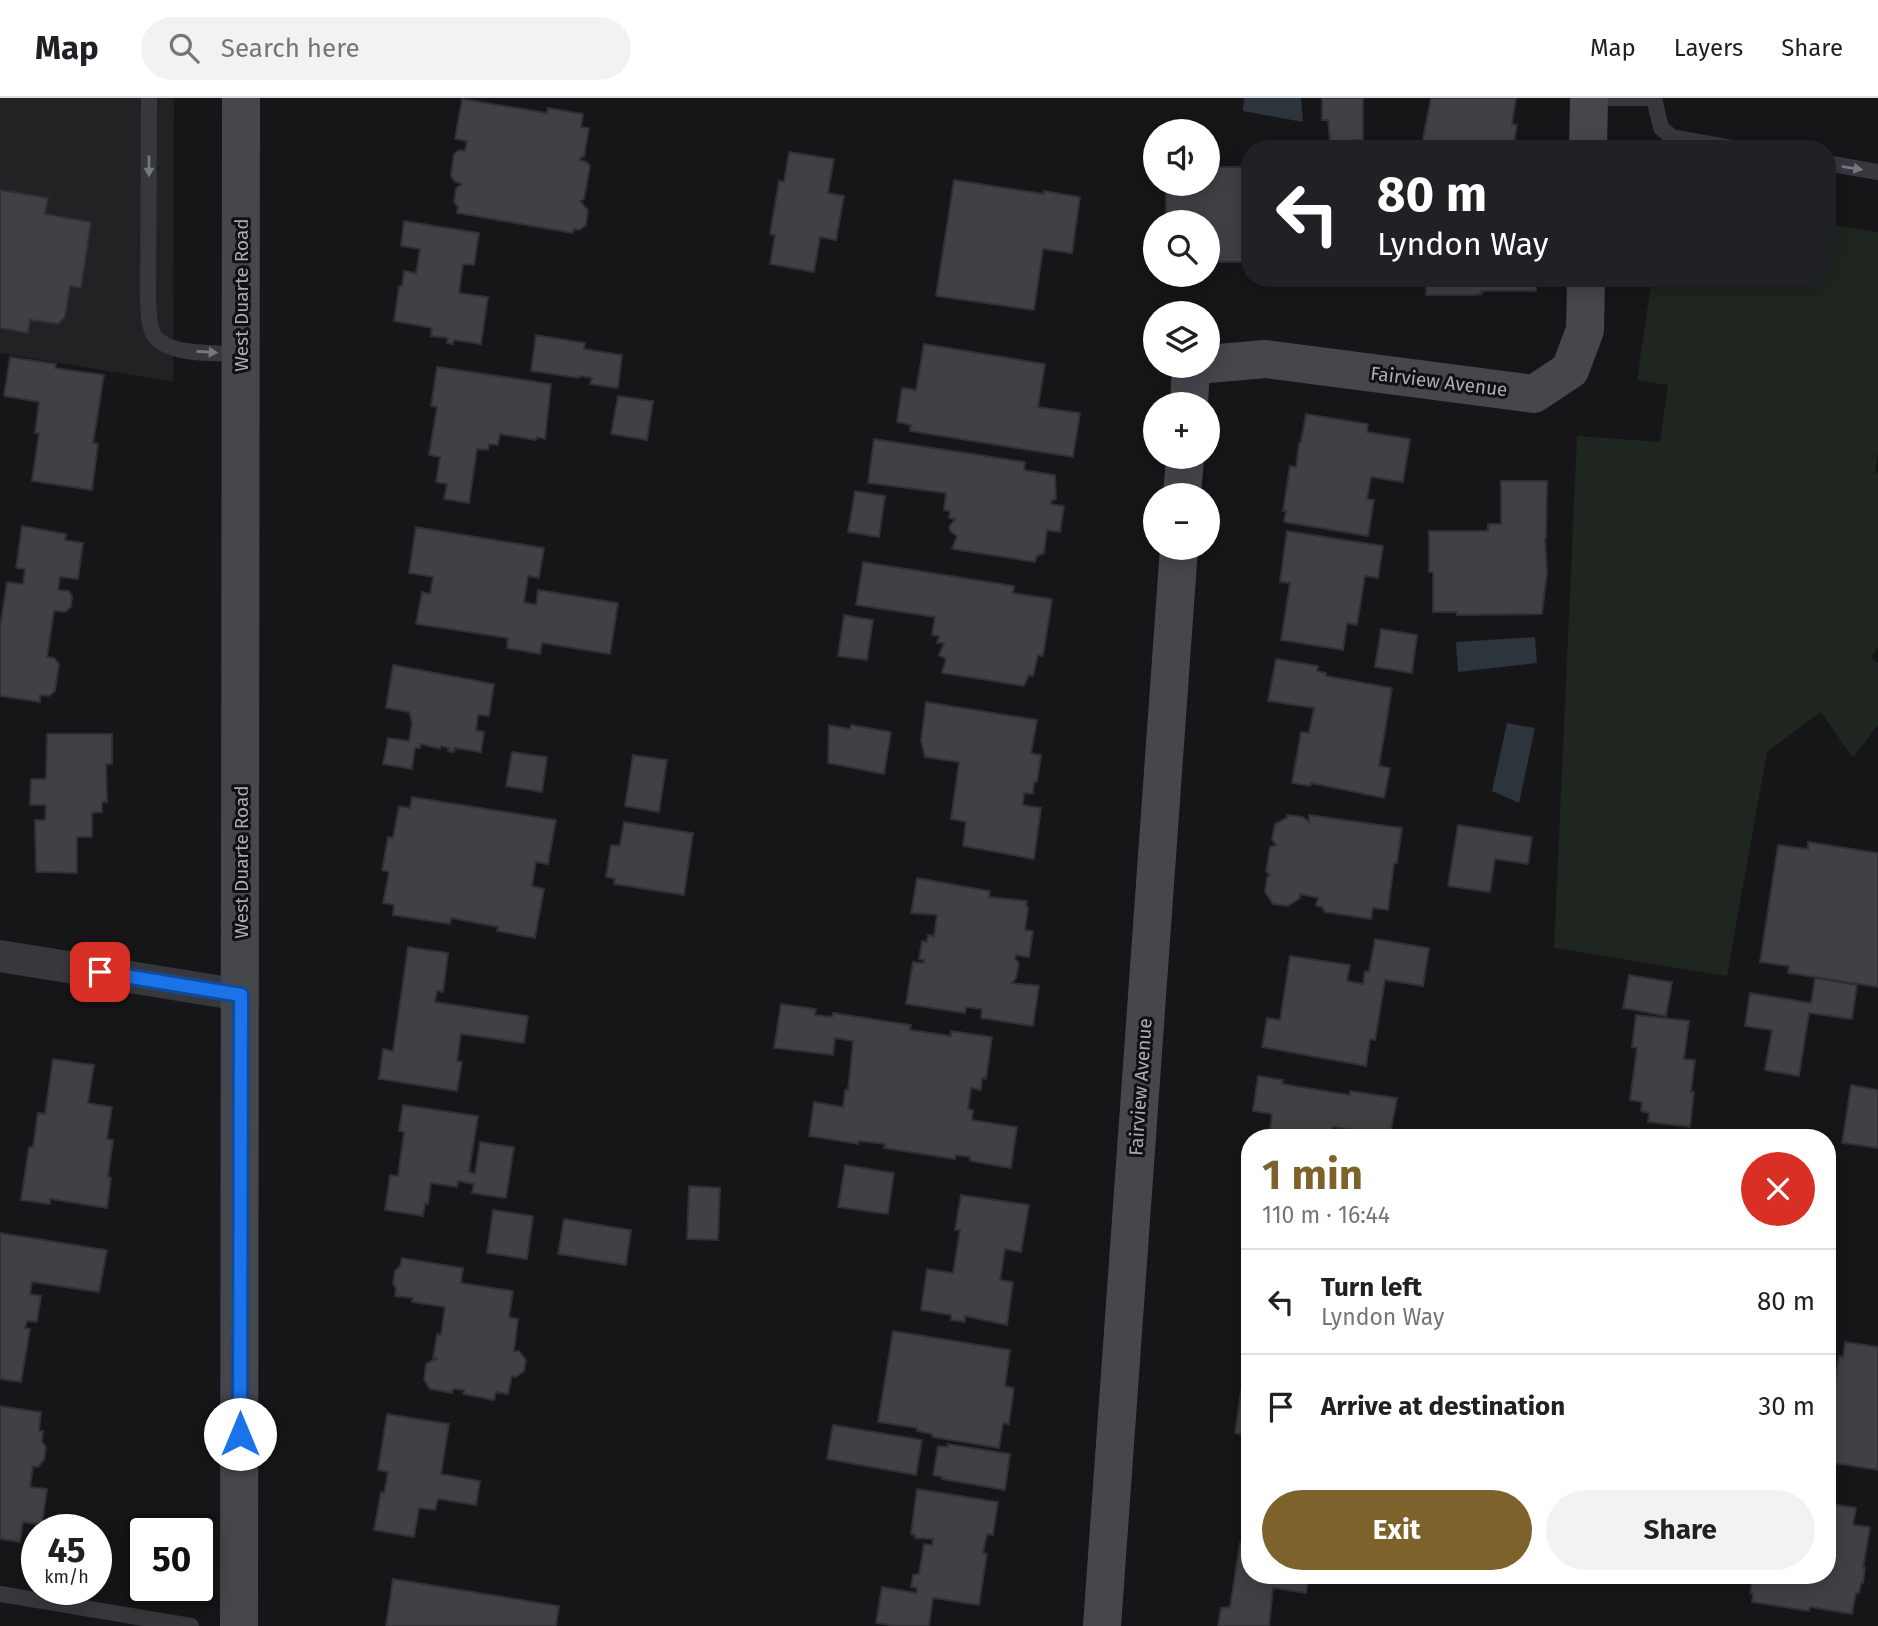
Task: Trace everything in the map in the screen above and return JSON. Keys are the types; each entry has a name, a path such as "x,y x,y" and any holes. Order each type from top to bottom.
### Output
{"street":[{"name":"West Duarte Road","path":"239,1626 241,98"},
{"path":"1588,140 1589,98"},
{"name":"Fairview Avenue","path":"1220,363 1265,359 1534,394 1570,370 1585,330 1586,287"},
{"name":"Fairview Avenue","path":"1102,1626 1178,560"},
{"path":"0,956 241,995"}],"lane":[{"path":"149,98 148,301 149,319 154,335 166,346 241,354"},
{"path":"1589,98 1648,98"},
{"path":"1654,98 1661,128 1672,138 1684,140"},
{"path":"1836,165 1878,172"},
{"path":"0,1594 191,1626"}],"shaded area":[{"path":"0,98 174,98 173,382 0,353"},
{"path":"1244,98 1301,98 1303,122 1243,111"},
{"path":"1836,225 1878,232 1878,452 1875,472 1878,473 1878,647 1871,657 1878,663 1878,725 1853,758 1821,712 1767,752 1727,976 1554,948 1577,436 1660,442 1668,385 1637,380 1651,287 1836,287"},
{"path":"1535,637 1537,663 1458,672 1456,642"},
{"path":"1507,723 1535,728 1519,803 1492,791"}],"building":[{"path":"1322,98 1363,98 1363,140 1330,140 1328,120 1322,120"},
{"path":"1431,98 1516,98 1512,124 1517,125 1514,140 1423,140"},
{"path":"462,99 547,113 548,108 583,114 581,127 589,128 584,157 580,160 590,166 584,199 580,201 588,210 586,225 579,230 574,229 573,233 457,213 458,207 454,202 456,188 462,184 454,181 451,175 454,154 459,150 465,151 467,141 455,139"},
{"path":"789,152 834,159 828,193 844,196 836,240 820,237 814,272 770,264 775,235 770,234 779,181 784,182"},
{"path":"1220,167 1241,167 1241,262 1220,262 1220,210 1166,210 1166,196 1220,196"},
{"path":"954,180 1080,197 1072,253 1043,249 1034,310 936,296"},
{"path":"0,190 48,198 45,214 91,222 81,288 70,286 65,317 58,324 30,320 28,333 0,328"},
{"path":"404,221 479,233 474,265 463,264 459,293 488,297 481,344 454,340 453,344 447,343 448,338 431,336 432,328 394,321 404,271 416,273 420,249 401,246"},
{"path":"1426,287 1536,287 1536,291 1426,295"},
{"path":"536,335 585,343 584,349 622,355 618,388 590,384 592,378 531,371"},
{"path":"924,344 1045,364 1038,407 1080,413 1073,457 910,431 911,425 897,422 902,388 916,390"},
{"path":"10,357 56,364 55,368 104,375 93,443 98,444 92,490 32,481 39,433 35,433 39,402 4,396"},
{"path":"437,367 551,384 545,439 500,434 498,445 489,444 488,450 477,449 469,503 444,499 447,484 436,482 440,457 429,455 437,407 431,406"},
{"path":"618,396 653,401 647,440 611,434"},
{"path":"1306,414 1368,424 1367,432 1410,439 1403,482 1371,477 1367,499 1374,500 1368,536 1284,522 1286,511 1283,511 1290,466 1296,467"},
{"path":"874,439 1025,462 1024,470 1055,475 1056,499 1051,501 1051,504 1064,506 1060,532 1047,530 1044,553 1037,556 1035,562 952,549 957,536 949,527 955,519 949,518 950,511 944,510 946,493 868,483"},
{"path":"1501,481 1547,481 1547,572 1542,614 1457,615 1457,612 1433,612 1429,531 1488,531 1488,524 1501,524"},
{"path":"855,491 885,496 879,537 848,532"},
{"path":"22,526 66,534 65,540 83,543 78,579 60,577 58,590 69,591 72,596 71,607 65,612 54,611 47,657 54,658 59,664 55,691 49,696 40,695 40,702 0,696 0,628 7,582 23,584 25,569 16,568"},
{"path":"416,527 544,548 539,578 528,576 524,602 536,605 538,590 618,603 610,654 542,643 540,654 507,648 508,638 416,624 422,592 430,594 433,577 409,573"},
{"path":"1287,531 1383,546 1378,578 1365,576 1357,625 1347,623 1343,650 1281,640 1290,583 1280,582"},
{"path":"863,562 1014,586 1013,593 1052,599 1043,656 1038,655 1033,676 1029,675 1024,686 942,673 946,659 939,655 944,643 937,643 939,636 932,635 935,617 856,605"},
{"path":"844,615 873,620 867,660 838,656"},
{"path":"1381,629 1417,635 1412,673 1375,667"},
{"path":"1276,659 1318,666 1317,671 1326,673 1326,676 1392,688 1379,766 1390,768 1384,798 1311,783 1310,786 1292,783 1301,732 1309,733 1314,708 1268,701"},
{"path":"393,665 494,684 489,716 478,715 476,730 484,732 481,752 455,748 454,752 441,746 440,749 421,744 420,748 415,748 412,769 383,764 388,738 409,741 412,723 409,712 386,708"},
{"path":"926,702 1037,720 1031,753 1041,755 1037,782 1034,782 1033,794 1024,793 1023,805 1041,808 1034,859 963,846 966,822 951,819 959,762 925,757 921,740"},
{"path":"829,725 850,729 851,725 891,732 884,774 828,763"},
{"path":"47,734 112,734 112,764 106,764 107,802 102,802 102,812 92,813 92,837 77,837 77,873 36,872 35,820 45,820 46,805 30,805 31,779 46,779"},
{"path":"512,752 547,757 542,792 506,786"},
{"path":"633,755 667,760 659,812 625,806"},
{"path":"412,797 556,820 548,864 536,862 532,886 544,889 535,938 497,931 498,927 451,918 450,924 393,915 394,905 383,903 389,872 382,870 388,837 393,838 399,806 410,808"},
{"path":"1287,815 1303,817 1309,822 1309,815 1402,828 1388,910 1373,908 1371,919 1325,912 1322,907 1316,906 1318,898 1300,894 1300,898 1288,906 1273,904 1265,892 1267,877 1270,875 1266,871 1270,847 1276,845 1272,840 1275,824 1287,818"},
{"path":"624,822 693,833 684,895 614,884 615,879 606,877 611,845 620,846"},
{"path":"1458,825 1532,837 1528,864 1495,859 1490,892 1448,886"},
{"path":"1808,842 1878,853 1878,987 1788,973 1789,966 1760,962 1778,845 1808,849"},
{"path":"917,878 990,891 989,897 1027,901 1025,930 1033,931 1029,957 1016,955 1015,959 1019,963 1016,978 1012,983 1039,986 1033,1026 981,1018 982,1009 966,1007 965,1013 906,1004 913,962 924,963 924,960 919,959 922,941 927,942 928,935 934,936 937,915 911,913"},
{"path":"1375,939 1429,948 1423,986 1385,980 1375,1040 1370,1039 1366,1066 1262,1047 1267,1018 1280,1020 1290,956 1350,965 1347,981 1363,984 1365,971 1369,972"},
{"path":"408,947 448,953 443,992 437,991 435,1002 528,1016 524,1043 461,1034 457,1061 462,1062 457,1091 379,1079 383,1049 393,1051"},
{"path":"1629,975 1672,982 1666,1016 1623,1008"},
{"path":"1815,978 1857,985 1852,1019 1809,1013 1799,1076 1765,1070 1772,1030 1745,1026 1750,993 1811,1003"},
{"path":"781,1004 816,1009 815,1015 832,1017 833,1013 911,1025 910,1030 951,1036 951,1031 992,1037 986,1079 982,1078 981,1090 971,1088 968,1109 973,1110 972,1120 1017,1127 1011,1168 970,1161 970,1157 956,1155 955,1159 884,1148 885,1144 859,1141 858,1144 809,1136 814,1102 843,1107 845,1090 848,1090 853,1041 835,1038 833,1055 774,1048"},
{"path":"1636,1015 1689,1021 1684,1059 1695,1060 1690,1127 1648,1122 1649,1113 1641,1111 1642,1102 1630,1100 1637,1048 1632,1047"},
{"path":"53,1059 94,1065 88,1103 112,1107 107,1139 113,1140 107,1208 50,1199 50,1204 21,1200 29,1147 33,1147 38,1113 45,1114"},
{"path":"1258,1076 1283,1080 1282,1084 1350,1095 1350,1091 1397,1098 1391,1129 1270,1129 1272,1114 1253,1111"},
{"path":"1851,1085 1878,1090 1878,1148 1842,1143"},
{"path":"403,1105 478,1116 469,1172 475,1173 480,1142 514,1147 506,1198 472,1193 474,1184 458,1181 457,1187 431,1183 423,1216 385,1210 390,1175 398,1176 404,1132 399,1131"},
{"path":"845,1165 894,1173 888,1214 838,1207"},
{"path":"689,1186 720,1188 718,1240 687,1239"},
{"path":"961,1195 1029,1205 1021,1252 1005,1249 1000,1280 1013,1282 1007,1325 965,1316 965,1322 951,1320 951,1315 921,1310 927,1269 953,1273 960,1230 955,1230"},
{"path":"493,1210 533,1216 527,1259 487,1253"},
{"path":"564,1219 631,1230 626,1265 558,1254"},
{"path":"0,1233 107,1250 99,1292 32,1282 30,1294 41,1296 37,1322 27,1321 25,1328 30,1329 21,1382 0,1379"},
{"path":"402,1258 463,1268 461,1283 513,1291 509,1317 518,1319 514,1351 519,1351 526,1360 524,1371 516,1377 512,1376 508,1394 496,1392 494,1400 463,1394 464,1390 453,1389 452,1393 430,1389 424,1380 426,1364 437,1358 433,1358 437,1334 441,1335 445,1307 412,1302 413,1298 395,1296 395,1271"},
{"path":"893,1331 1010,1350 1005,1386 1014,1388 1009,1424 1003,1423 999,1448 932,1437 932,1434 917,1431 917,1428 878,1422"},
{"path":"1845,1342 1878,1347 1878,1470 1836,1463 1836,1374 1839,1356 1843,1357"},
{"path":"1241,1391 1241,1435 1235,1433"},
{"path":"0,1406 41,1412 39,1431 43,1431 42,1442 46,1447 44,1460 38,1467 33,1466 30,1487 47,1489 44,1514 21,1514 20,1542 0,1539"},
{"path":"387,1414 449,1424 441,1474 480,1481 476,1505 438,1499 435,1510 419,1508 414,1537 374,1530 381,1492 384,1493 388,1472 378,1470"},
{"path":"833,1425 922,1440 916,1475 827,1459"},
{"path":"948,1444 1010,1454 1005,1490 933,1475 938,1446 948,1447"},
{"path":"917,1489 998,1502 993,1535 987,1534 983,1553 987,1554 979,1605 933,1598 929,1626 876,1623 882,1587 916,1593 917,1588 911,1587 913,1575 919,1574 924,1544 932,1545 933,1539 915,1538 915,1535 911,1534"},
{"path":"1836,1505 1856,1508 1853,1525 1870,1527 1863,1583 1859,1593 1856,1593 1852,1614 1810,1607 1809,1611 1752,1602 1753,1594 1750,1593 1752,1584 1836,1584"},
{"path":"1240,1543 1241,1584 1308,1584 1306,1593 1273,1588 1269,1626 1218,1626 1221,1608 1230,1607"},
{"path":"393,1579 559,1606 556,1626 386,1626"}],"route":[{"path":"100,972 241,995 240,1434"}]}
